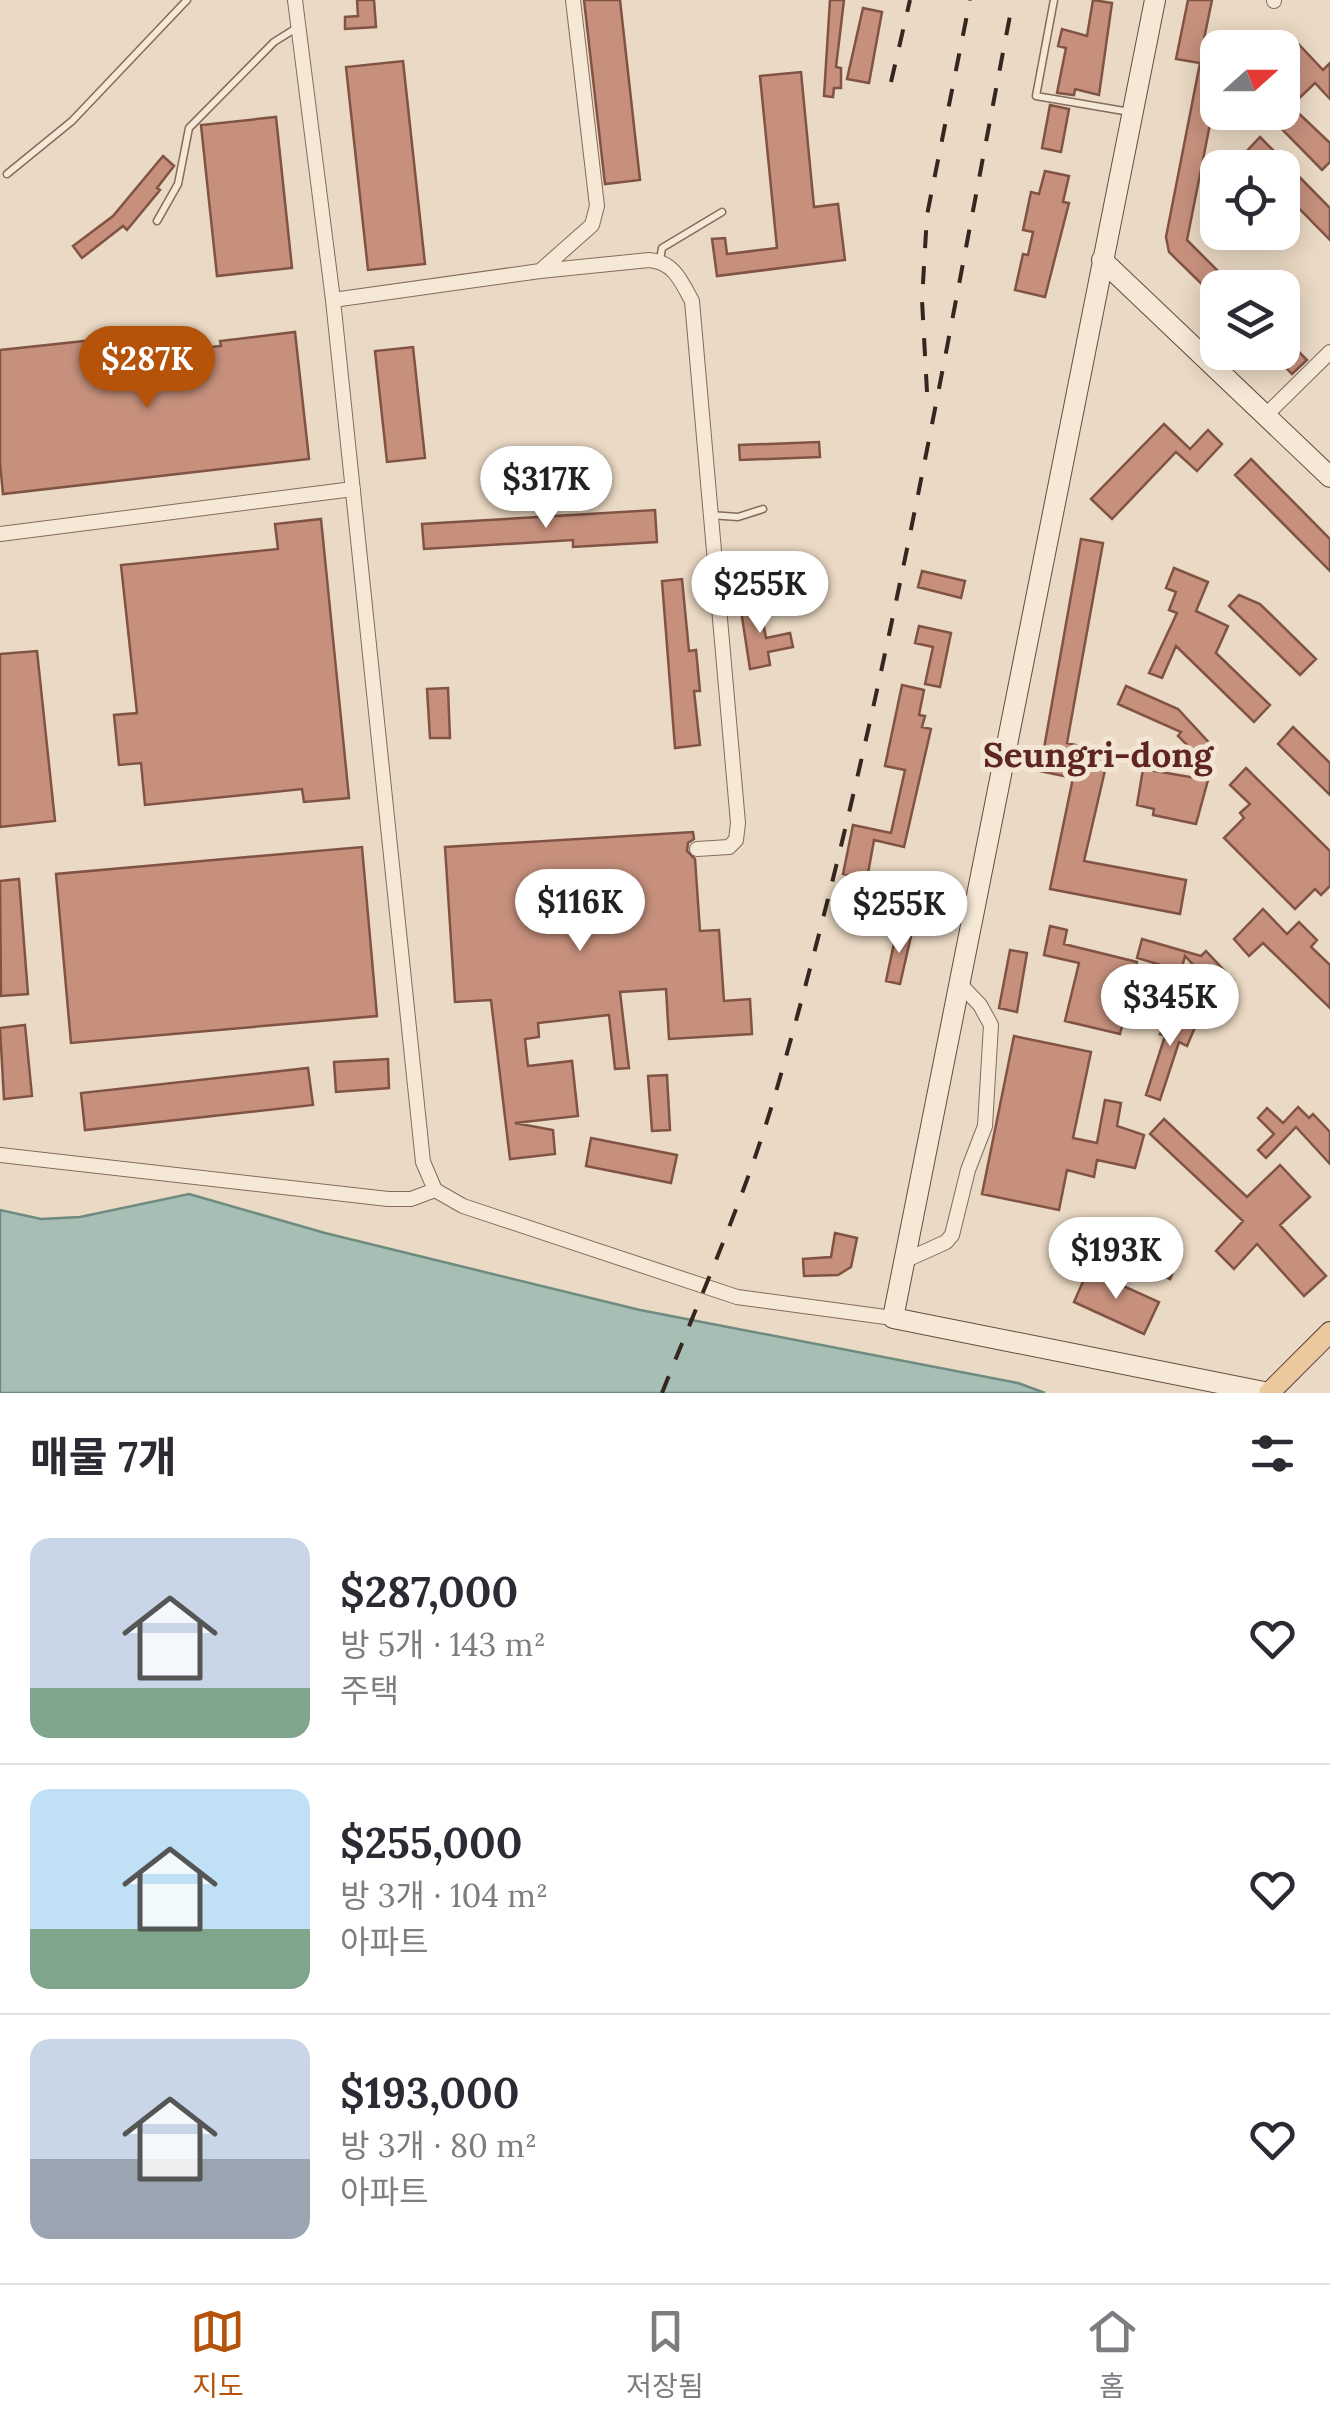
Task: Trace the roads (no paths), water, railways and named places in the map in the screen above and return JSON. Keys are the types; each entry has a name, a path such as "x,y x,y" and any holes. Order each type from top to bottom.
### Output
{"main road":[{"path":"1155,0 893,1318 1269,1393 1330,1332"},
{"path":"1102,260 1330,477"}],"street":[{"path":"295,0 333,300 423,1162 436,1190 462,1206 738,1297 893,1318"},
{"path":"540,271 592,225 597,206 574,0"},
{"path":"333,300 540,271 660,261 676,272 692,302 738,823 736,840 728,847 697,848"},
{"path":"1267,414 1330,352"},
{"path":"0,534 353,490"},
{"path":"904,1261 946,1242 952,1235 968,1170 985,1126 991,1025 980,1004 959,983"},
{"path":"0,1155 388,1200 411,1200 436,1190"}],"lane":[{"path":"7,174 72,121 187,0"},
{"path":"1054,0 1036,96 1132,112"},
{"path":"157,221 178,184 190,128 274,42 299,27"},
{"path":"660,261 662,248 722,212"},
{"path":"709,515 738,516 763,509"}],"railway":[{"path":"891,82 910,0"},
{"path":"927,392 922,300 927,215 970,0"},
{"path":"662,1393 752,1166 814,954 907,547 1013,0"}],"district":[{"name":"Seungri-dong","path":"1098,755"}]}
